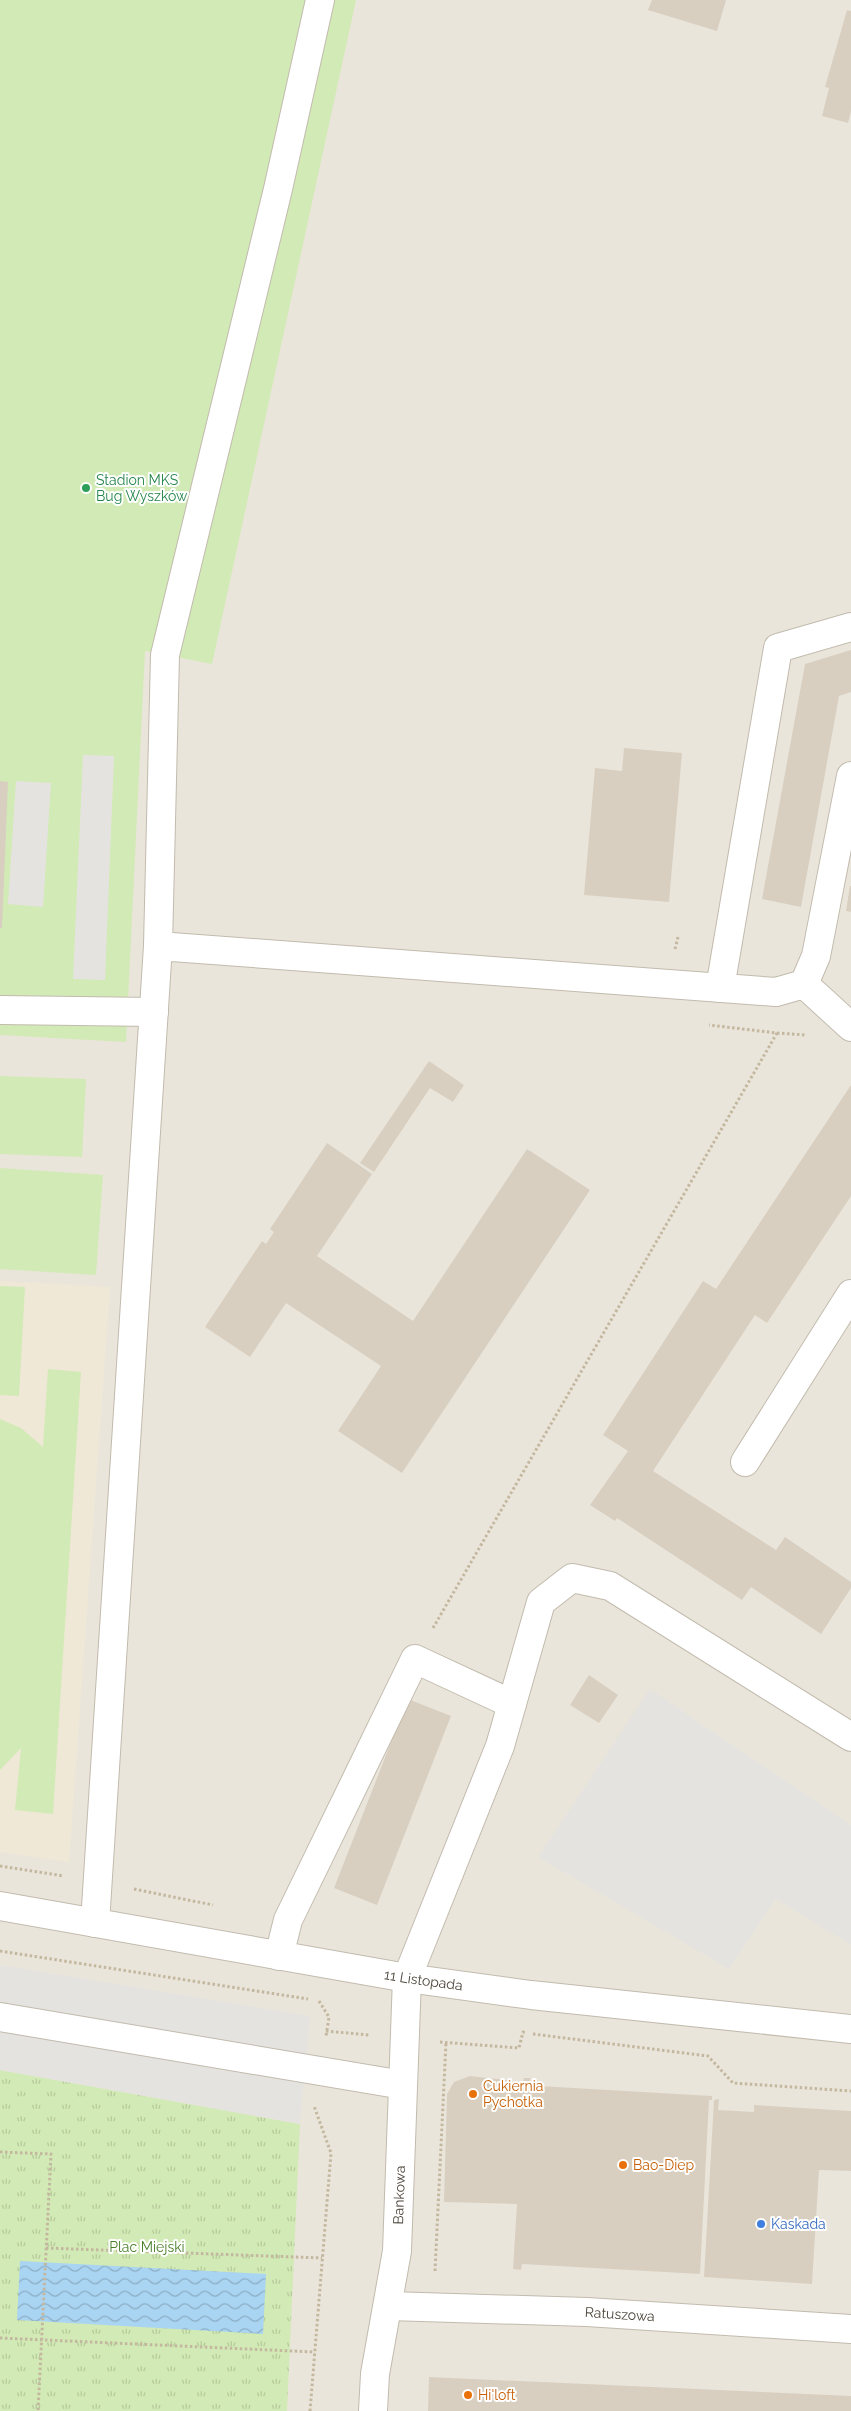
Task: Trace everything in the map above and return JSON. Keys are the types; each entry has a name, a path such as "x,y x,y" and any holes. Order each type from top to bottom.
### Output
{"street":[{"path":"95,1923 158,946 165,655 278,189 320,0"},
{"path":"720,988 778,648 851,627"},
{"path":"804,984 816,956 851,776"},
{"path":"158,946 776,992 804,984"},
{"path":"804,984 851,1027"},
{"path":"0,1010 154,1012"},
{"path":"745,1462 851,1294"},
{"name":"Bankowa","path":"373,2411 375,2374 389,2306 397,2251 408,1978 500,1746 541,1602 572,1578 610,1586 851,1738"},
{"path":"279,1956 288,1920 415,1659 512,1704"},
{"name":"11 Listopada","path":"0,1906 408,1978 531,1995 851,2029"},
{"path":"0,2017 403,2085"},
{"name":"Ratuszowa","path":"389,2306 587,2312 851,2329"}],"path":[{"path":"674,954 678,937"},
{"path":"415,1659 777,1033 701,1024"},
{"path":"0,1951 321,2001 329,2016 322,2072 314,2104 331,2153 310,2411"},
{"path":"326,2030 405,2039 520,2048 524,2032 708,2056 733,2083 851,2091"},
{"path":"435,2277 446,2042"},
{"path":"0,2152 51,2154 38,2411"},
{"path":"46,2248 322,2258"},
{"path":"0,2338 315,2352"}],"shaded area":[{"path":"0,0 851,0 851,2411 0,2411"},
{"path":"83,755 114,756 105,980 73,979"},
{"path":"16,781 51,783 43,907 8,904"},
{"path":"0,1281 110,1287 69,1862 0,1852"},
{"path":"650,1689 851,1825 851,1945 776,1899 729,1969 538,1857"},
{"path":"0,1965 310,2016 300,2124 0,2070"}],"green space":[{"path":"0,0 356,0 212,664 145,651 126,1042 0,1035"},
{"path":"0,1076 86,1079 82,1157 0,1154"},
{"path":"0,1168 103,1175 96,1275 0,1269"},
{"path":"0,1286 25,1287 19,1396 0,1395"},
{"path":"48,1369 81,1372 53,1814 15,1810 21,1748 0,1770 0,1419 21,1428 43,1447"},
{"name":"Plac Miejski","path":"0,2070 300,2124 287,2411 0,2411"}],"water":[{"path":"20,2261 266,2274 263,2334 17,2320"}],"building":[{"path":"652,0 726,0 717,31 648,10"},
{"path":"847,10 851,11 851,111 848,123 822,116 829,88 825,87"},
{"path":"851,650 851,692 839,696 801,907 762,899 805,664"},
{"path":"624,748 682,753 669,902 584,895 595,768 622,771"},
{"path":"0,781 8,782 2,928 0,928"},
{"path":"851,886 851,912 846,911"},
{"path":"429,1061 464,1085 453,1102 430,1088 374,1172 360,1163"},
{"path":"851,1085 851,1196 767,1323 755,1315 653,1471 776,1550 785,1537 851,1582 851,1588 821,1634 751,1587 742,1600 617,1518 615,1521 590,1505 628,1451 603,1435 703,1281 716,1289"},
{"path":"327,1143 372,1174 317,1256 413,1321 527,1149 590,1190 402,1473 338,1431 381,1366 286,1303 250,1357 205,1327 262,1241 266,1244 274,1232 270,1229"},
{"path":"589,1675 618,1695 599,1723 570,1705"},
{"path":"408,1699 451,1716 377,1905 334,1888"},
{"path":"470,2076 523,2082 524,2078 530,2078 529,2090 538,2090 539,2086 712,2096 712,2100 709,2100 700,2274 522,2264 521,2270 513,2269 517,2204 444,2202 447,2094 454,2082"},
{"name":"Kaskada","path":"719,2099 718,2110 754,2112 754,2105 851,2111 851,2171 819,2170 812,2284 704,2277 714,2100"},
{"path":"429,2377 851,2396 851,2411 428,2411"}],"place":[{"name":"Stadion MKS Bug Wyszków","path":"86,488"},
{"name":"Cukiernia Pychotka","path":"473,2094"},
{"name":"Bao-Diep","path":"623,2165"},
{"name":"Kaskada","path":"761,2224"},
{"name":"Hi'loft","path":"468,2395"}]}
